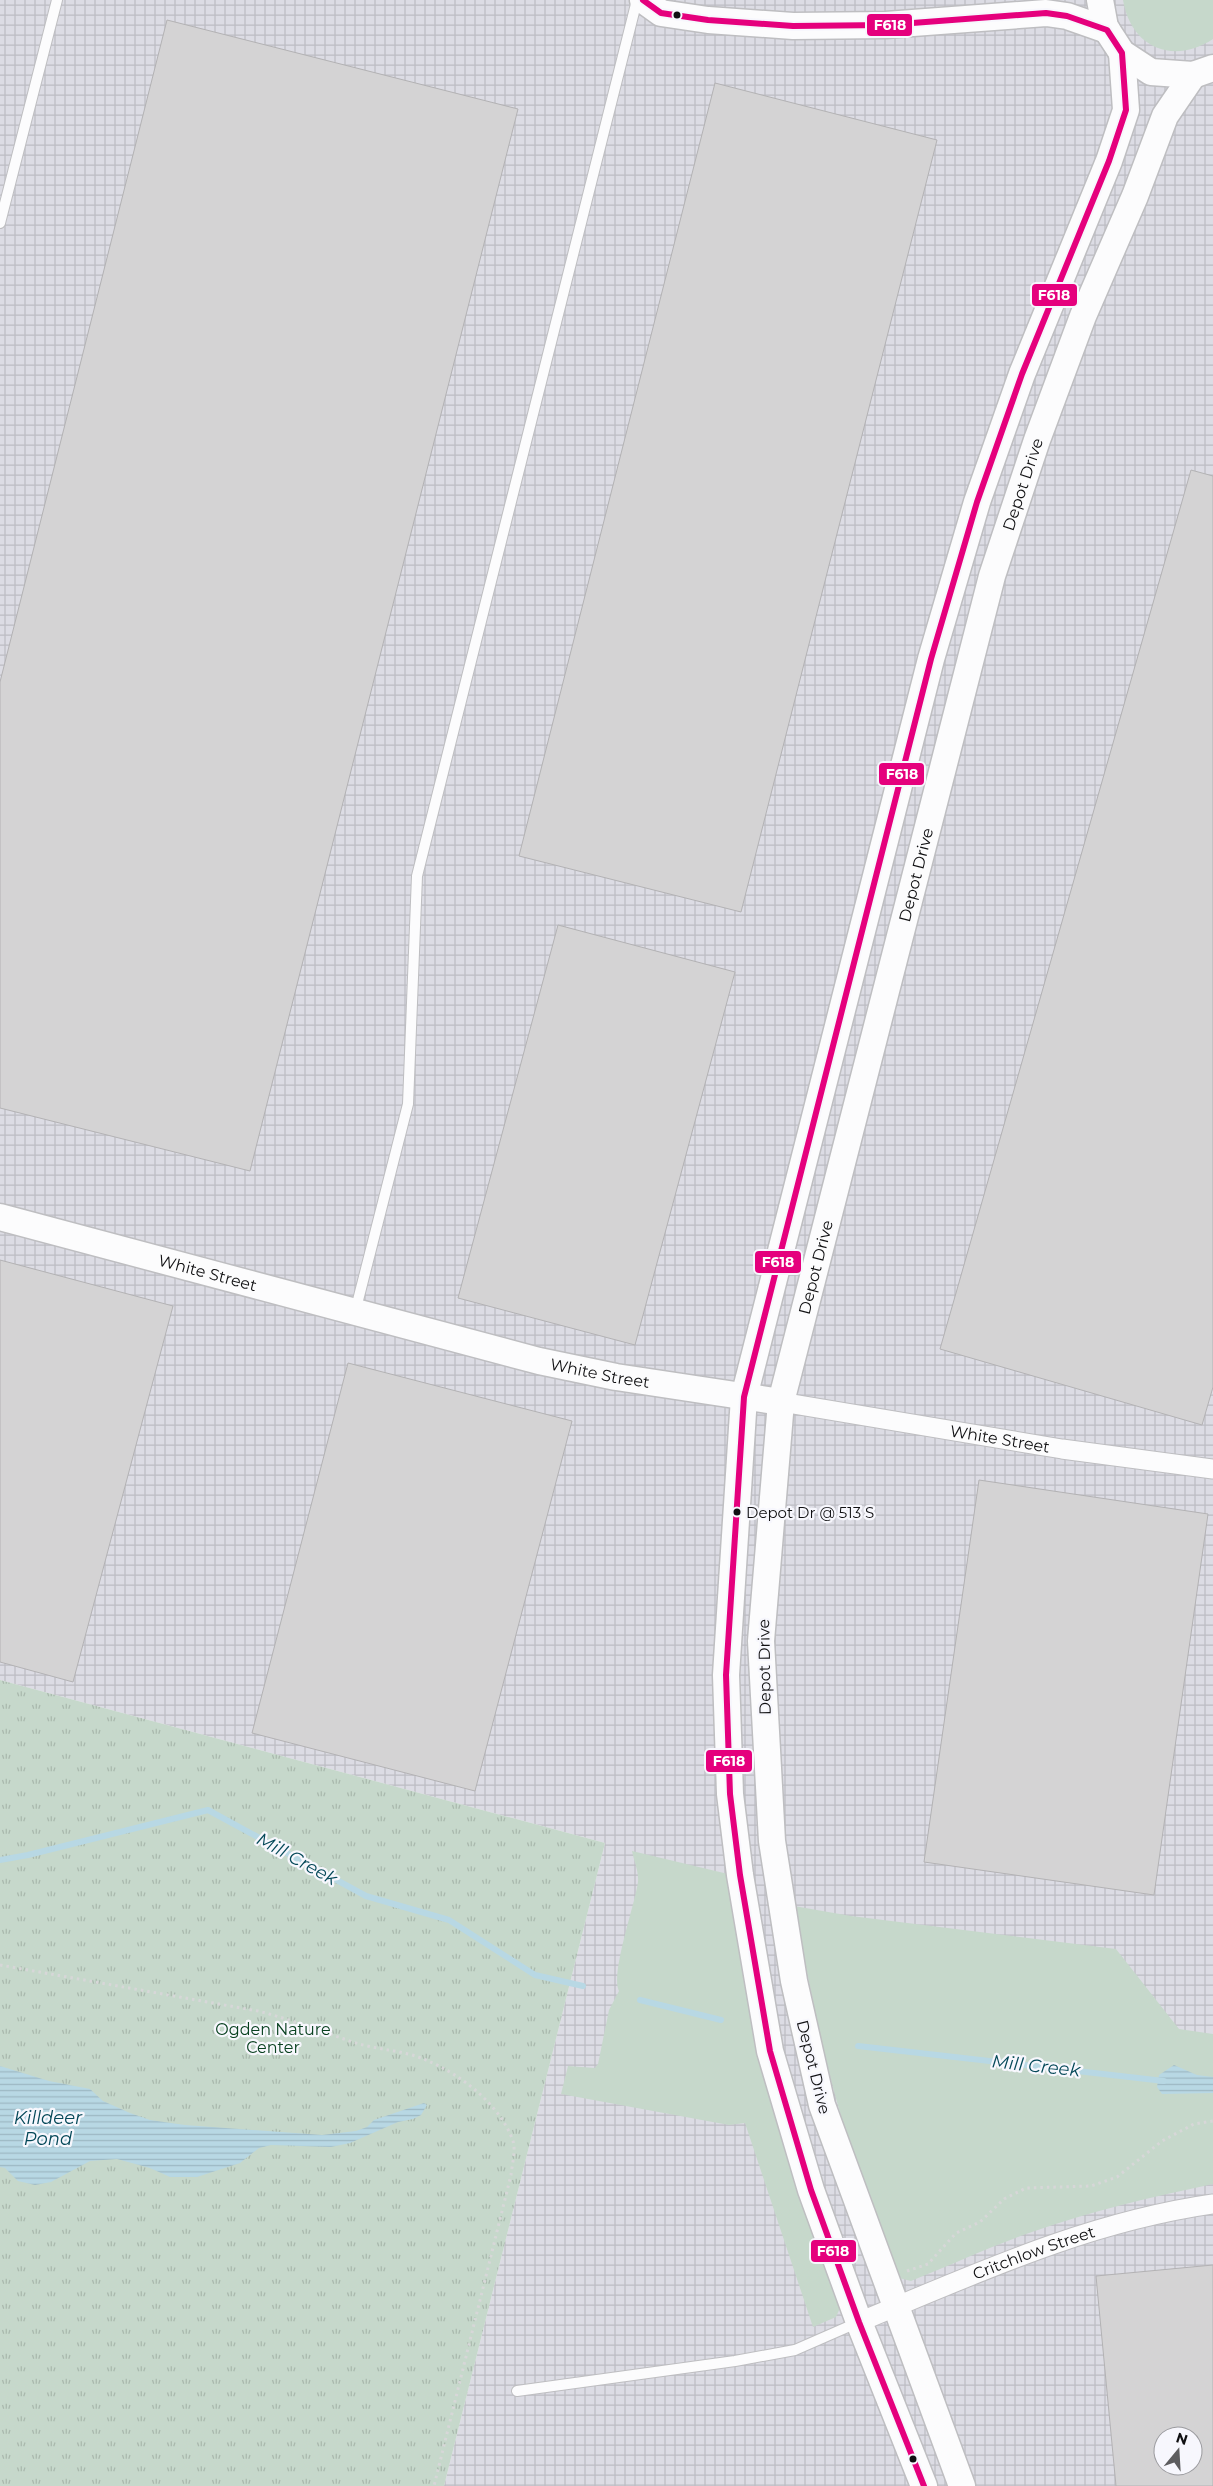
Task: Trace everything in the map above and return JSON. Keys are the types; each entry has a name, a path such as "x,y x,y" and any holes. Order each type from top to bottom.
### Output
{"main road":[{"path":"643,0 661,13 708,20 793,26 886,25 1046,14 1066,16 1107,30"},
{"path":"1100,0 1107,30 1122,53 1151,72 1203,72"},
{"name":"Depot Drive","path":"924,2486 859,2322 811,2190 770,2051 740,1875 730,1794 726,1676 744,1397 931,659 977,502 1022,374 1109,161 1126,110 1122,53"},
{"name":"Depot Drive","path":"962,2486 822,2105 794,1981 772,1841 761,1641 781,1402 992,576 1037,440 1083,316 1135,196 1165,116 1203,72"},
{"name":"White Street","path":"0,1217 539,1361 616,1377 781,1402"}],"street":[{"name":"White Street","path":"781,1402 1062,1448 1213,1469"},
{"name":"Critchlow Street","path":"859,2322 1044,2246 1109,2225 1213,2204"}],"lane":[{"path":"0,224 57,0"},
{"path":"355,1312 408,1104 417,876 637,0"},
{"path":"517,2390 735,2362 795,2350 859,2322"}],"path":[{"path":"0,1965 258,2011 294,2020 375,2049 425,2059 459,2078 485,2100 497,2114 514,2143 512,2175 434,2486"},
{"path":"902,2273 928,2264 956,2233 980,2222 1004,2199 1026,2188 1091,2186 1117,2177 1162,2141 1194,2124 1213,2120"}],"shaded area":[{"path":"0,0 1213,0 1213,2486 444,2486 605,1843 0,1680"}],"green space":[{"path":"1123,0 1213,0 1213,39 1198,47 1183,51 1169,51 1156,47 1144,40 1135,30 1128,17"},
{"name":"Ogden Nature Center","path":"0,1680 605,1843 444,2486 0,2486"},
{"path":"632,1851 728,1874 749,2002 840,2308 836,2317 813,2327 745,2123 729,2125 561,2094 568,2066 595,2068 598,2064 609,2010 619,1991 617,1983 620,1955 638,1882"},
{"path":"794,1906 851,1916 1116,1949 1179,2029 1213,2034 1213,2184 1144,2199 1077,2217 1001,2243 911,2281 899,2278 865,2191 843,2124 819,2029"}],"water":[{"path":"1174,2065 1197,2075 1213,2077 1213,2093 1162,2094 1157,2087 1159,2075"},
{"name":"Killdeer Pond","path":"0,2066 49,2081 90,2089 103,2101 150,2120 185,2125 322,2135 356,2131 367,2127 374,2120 424,2103 427,2105 421,2115 413,2119 398,2122 350,2143 331,2147 271,2145 259,2148 240,2163 197,2177 170,2177 150,2168 117,2159 90,2161 51,2182 35,2185 18,2181 5,2168 0,2167"}],"building":[{"path":"167,20 518,109 250,1171 0,1108 0,682"},
{"path":"715,83 937,140 741,912 519,856"},
{"path":"1191,470 1213,476 1213,1387 1202,1425 940,1349"},
{"path":"558,925 735,972 635,1345 458,1298"},
{"path":"0,1260 173,1306 73,1682 0,1662"},
{"path":"348,1363 572,1421 475,1791 252,1733"},
{"path":"979,1480 1208,1514 1154,1895 924,1862"},
{"path":"1213,2265 1213,2486 1116,2486 1096,2276"}],"waterway":[{"name":"Mill Creek","path":"0,1860 28,1855 208,1810 366,1896 449,1920 535,1975 583,1986"},
{"name":"Mill Creek","path":"640,2000 721,2020"},
{"name":"Mill Creek","path":"858,2046 1164,2081"}],"transit line":[{"name":"F618","path":"643,0 661,13 708,20 793,26 886,25 1046,13 1067,16 1107,30 1122,53 1126,110 1109,161 1022,374 977,502 931,659 744,1397 726,1675 730,1794 740,1875 770,2051 811,2190 859,2322 924,2486"}],"place":[{"name":"Depot Dr @ 513 S","path":"737,1512"}]}
